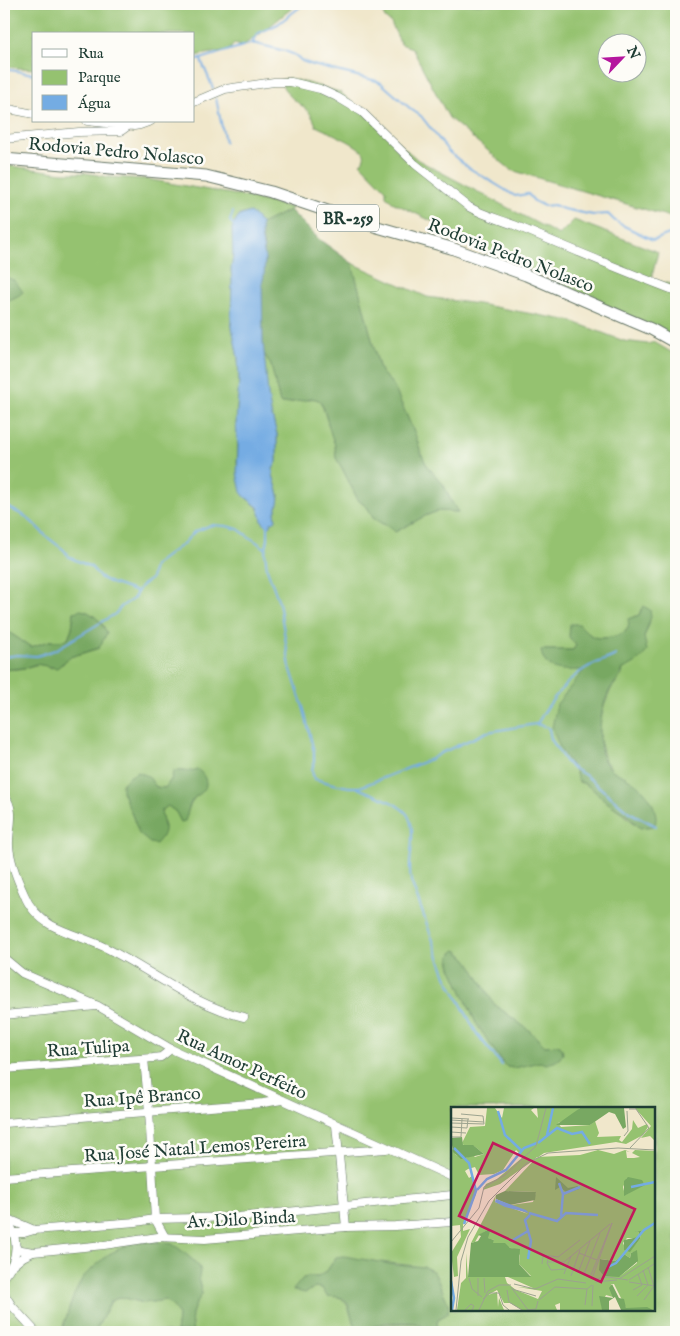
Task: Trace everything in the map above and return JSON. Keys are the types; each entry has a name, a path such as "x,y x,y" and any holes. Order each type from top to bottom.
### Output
{"highway":[{"name":"Rodovia Pedro Nolasco","path":"4,159 206,176 271,192 360,222 451,248 526,275 625,318 676,343"}],"street":[{"path":"195,102 225,89 274,82 291,82 320,89 362,112 415,164 476,212 511,223 575,251 676,291"},
{"path":"4,108 32,114"},
{"path":"95,122 128,126 148,122"},
{"path":"4,139 78,132 121,131 128,126"},
{"path":"4,795 11,809 12,820 7,837 9,848 23,893 35,912 50,925 104,948 178,991 226,1013 244,1017"},
{"name":"Rua Amor Perfeito","path":"4,958 22,972 98,1006 171,1049 451,1177"},
{"path":"4,1015 98,1006"},
{"name":"Rua Tulipa","path":"4,1069 144,1059 160,1057 171,1049"},
{"path":"144,1059 155,1219 165,1237"},
{"name":"Rua Ipê Branco","path":"4,1123 282,1100"},
{"path":"336,1124 346,1227"},
{"name":"Rua José Natal Lemos Pereira","path":"4,1176 388,1149"},
{"name":"Av. Dilo Binda","path":"14,1233 155,1219 238,1217 451,1195"},
{"path":"4,1217 34,1230"},
{"path":"4,1217 14,1233 16,1249 14,1258 6,1273"},
{"name":"Av. Dilo Binda","path":"33,1252 165,1237 205,1239 346,1227 451,1222"},
{"path":"16,1249 33,1252"},
{"path":"6,1273 17,1262 33,1252"},
{"path":"4,1293 12,1306 36,1332"}],"green space":[{"path":"4,4 297,4 260,34 242,46 234,44 229,50 195,56 195,32 32,32 32,69 4,67"},
{"path":"379,4 676,4 676,217 674,218 511,170 449,118 412,48 401,44 391,23 385,18"},
{"path":"289,78 340,92 418,160 559,235 574,220 658,252 651,280 676,285 676,339 569,286 462,242 448,229 392,202 386,196 386,190 360,163 364,156 362,151 347,141 316,126 307,110 284,89 280,80"},
{"path":"4,165 63,173 86,173 109,177 146,179 243,196 293,208 261,224 250,212 239,215 232,229 231,322 238,358 239,381 236,424 237,463 244,496 259,509 262,521 271,523 278,505 279,495 273,475 273,469 277,462 277,434 269,405 263,352 271,365 280,403 314,399 320,401 335,445 336,458 358,500 368,508 373,518 390,527 395,532 438,511 458,512 443,484 427,466 393,385 381,372 352,263 427,297 571,321 624,341 648,344 654,342 676,355 676,1332 436,1332 438,1330 438,1319 447,1314 448,1303 434,1272 424,1267 336,1257 327,1271 318,1277 303,1278 294,1290 322,1288 327,1296 339,1297 347,1305 355,1325 416,1323 430,1332 193,1332 191,1321 193,1312 202,1294 199,1281 200,1268 187,1255 171,1244 163,1242 134,1242 74,1295 61,1332 4,1332 4,670 22,669 38,665 51,668 63,664 70,657 99,648 104,627 101,622 86,611 74,612 72,628 68,638 61,641 49,641 31,647 4,629 4,304 7,300 12,299 6,277 4,279","holes":["641,609 650,622 644,637 623,669 622,675 611,689 604,706 600,724 600,740 605,761 616,774 626,777 635,824 591,788 579,782 575,771 561,750 579,676 585,670 541,650 573,650 576,645 579,624 588,633 597,638 606,638 623,633 627,630 629,619 639,615","182,770 192,772 203,791 194,798 187,816 181,822 176,812 168,806 160,811 165,826 140,834 122,791 152,781 156,787 166,788 172,778","457,950 470,964 494,1004 531,1032 545,1046 559,1045 562,1048 540,1062 514,1068 507,1067 476,1023 451,967 449,960"]},
{"path":"290,210 320,240 352,263 381,372 393,385 427,466 443,484 458,512 438,511 395,532 390,527 373,518 368,508 358,500 336,458 335,445 320,401 311,398 280,403 271,365 263,352 262,284 265,260 261,224"},
{"path":"6,277 15,281 23,292 4,304 4,279"},
{"path":"643,606 650,610 651,617 644,637 647,651 636,662 623,669 620,677 607,695 600,723 600,743 604,760 608,766 630,780 648,796 655,811 656,822 654,826 640,828 628,816 608,803 591,788 579,782 575,771 561,750 552,728 557,704 584,670 563,670 551,667 543,658 541,650 573,650 576,645 569,637 570,624 579,624 590,635 597,638 606,638 623,633 627,630 628,619 639,615"},
{"path":"80,610 89,612 107,633 99,648 70,657 57,668 36,664 24,668 4,670 4,629 31,647 49,641 61,641 68,638 72,628 74,612"},
{"path":"197,769 205,778 206,784 203,791 192,801 185,821 181,822 176,812 168,806 161,811 164,828 163,835 156,844 150,843 139,834 122,791 122,784 138,772 148,776 156,787 165,788 172,778 173,771"},
{"path":"456,950 470,963 494,1004 531,1032 545,1046 558,1045 562,1048 563,1054 559,1059 546,1064 540,1062 514,1068 507,1067 502,1062 476,1023 451,967 450,957"},
{"path":"134,1242 172,1244 200,1268 199,1281 202,1294 193,1312 191,1321 193,1332 176,1332 177,1314 166,1300 144,1303 121,1297 111,1301 95,1332 61,1332 74,1295 83,1277 109,1254"},
{"path":"344,1256 396,1265 424,1267 434,1272 449,1308 447,1314 438,1319 438,1330 432,1332 415,1323 403,1322 383,1323 362,1329 353,1321 348,1304 342,1298 327,1296 322,1288 315,1287 305,1293 293,1290 303,1278 318,1277 327,1271 336,1257"},
{"path":"121,1297 144,1303 166,1300 177,1314 176,1332 95,1332 111,1301"}],"water":[{"path":"250,212 261,223 265,259 262,284 263,342 268,394 277,434 277,462 273,469 273,475 279,495 275,512 276,520 271,523 270,527 267,527 262,521 258,507 241,492 237,473 238,446 236,424 239,381 238,358 231,322 232,229 239,216"}],"waterway":[{"path":"254,44 253,40 259,33 278,24 304,4"},
{"path":"195,61 253,43 285,51 313,65 377,81 421,116 449,152 469,168 515,196 528,194 534,201 544,206 554,205 563,209 593,215 608,214 615,221 653,240 676,233"},
{"path":"201,60 213,88"},
{"path":"4,69 32,74"},
{"path":"216,98 225,142"},
{"path":"233,212 230,221 234,225"},
{"path":"4,502 11,509 25,516 64,550 69,557 91,567 101,578 137,592"},
{"path":"4,657 17,655 37,656 55,650 115,614 122,606 133,599 141,586 151,579 154,566 184,543 194,532 211,525 226,526 238,529 265,548"},
{"path":"268,526 265,552 267,569 279,602 290,667 304,710 314,752 312,770 315,779 349,787 360,787 431,759 487,732 536,724 549,729 551,739 571,767 585,775 629,812 656,826"},
{"path":"537,724 552,700 571,679 586,668 616,655"},
{"path":"358,788 393,803 408,815 412,828 411,881 446,976 477,1034 502,1065"}]}
